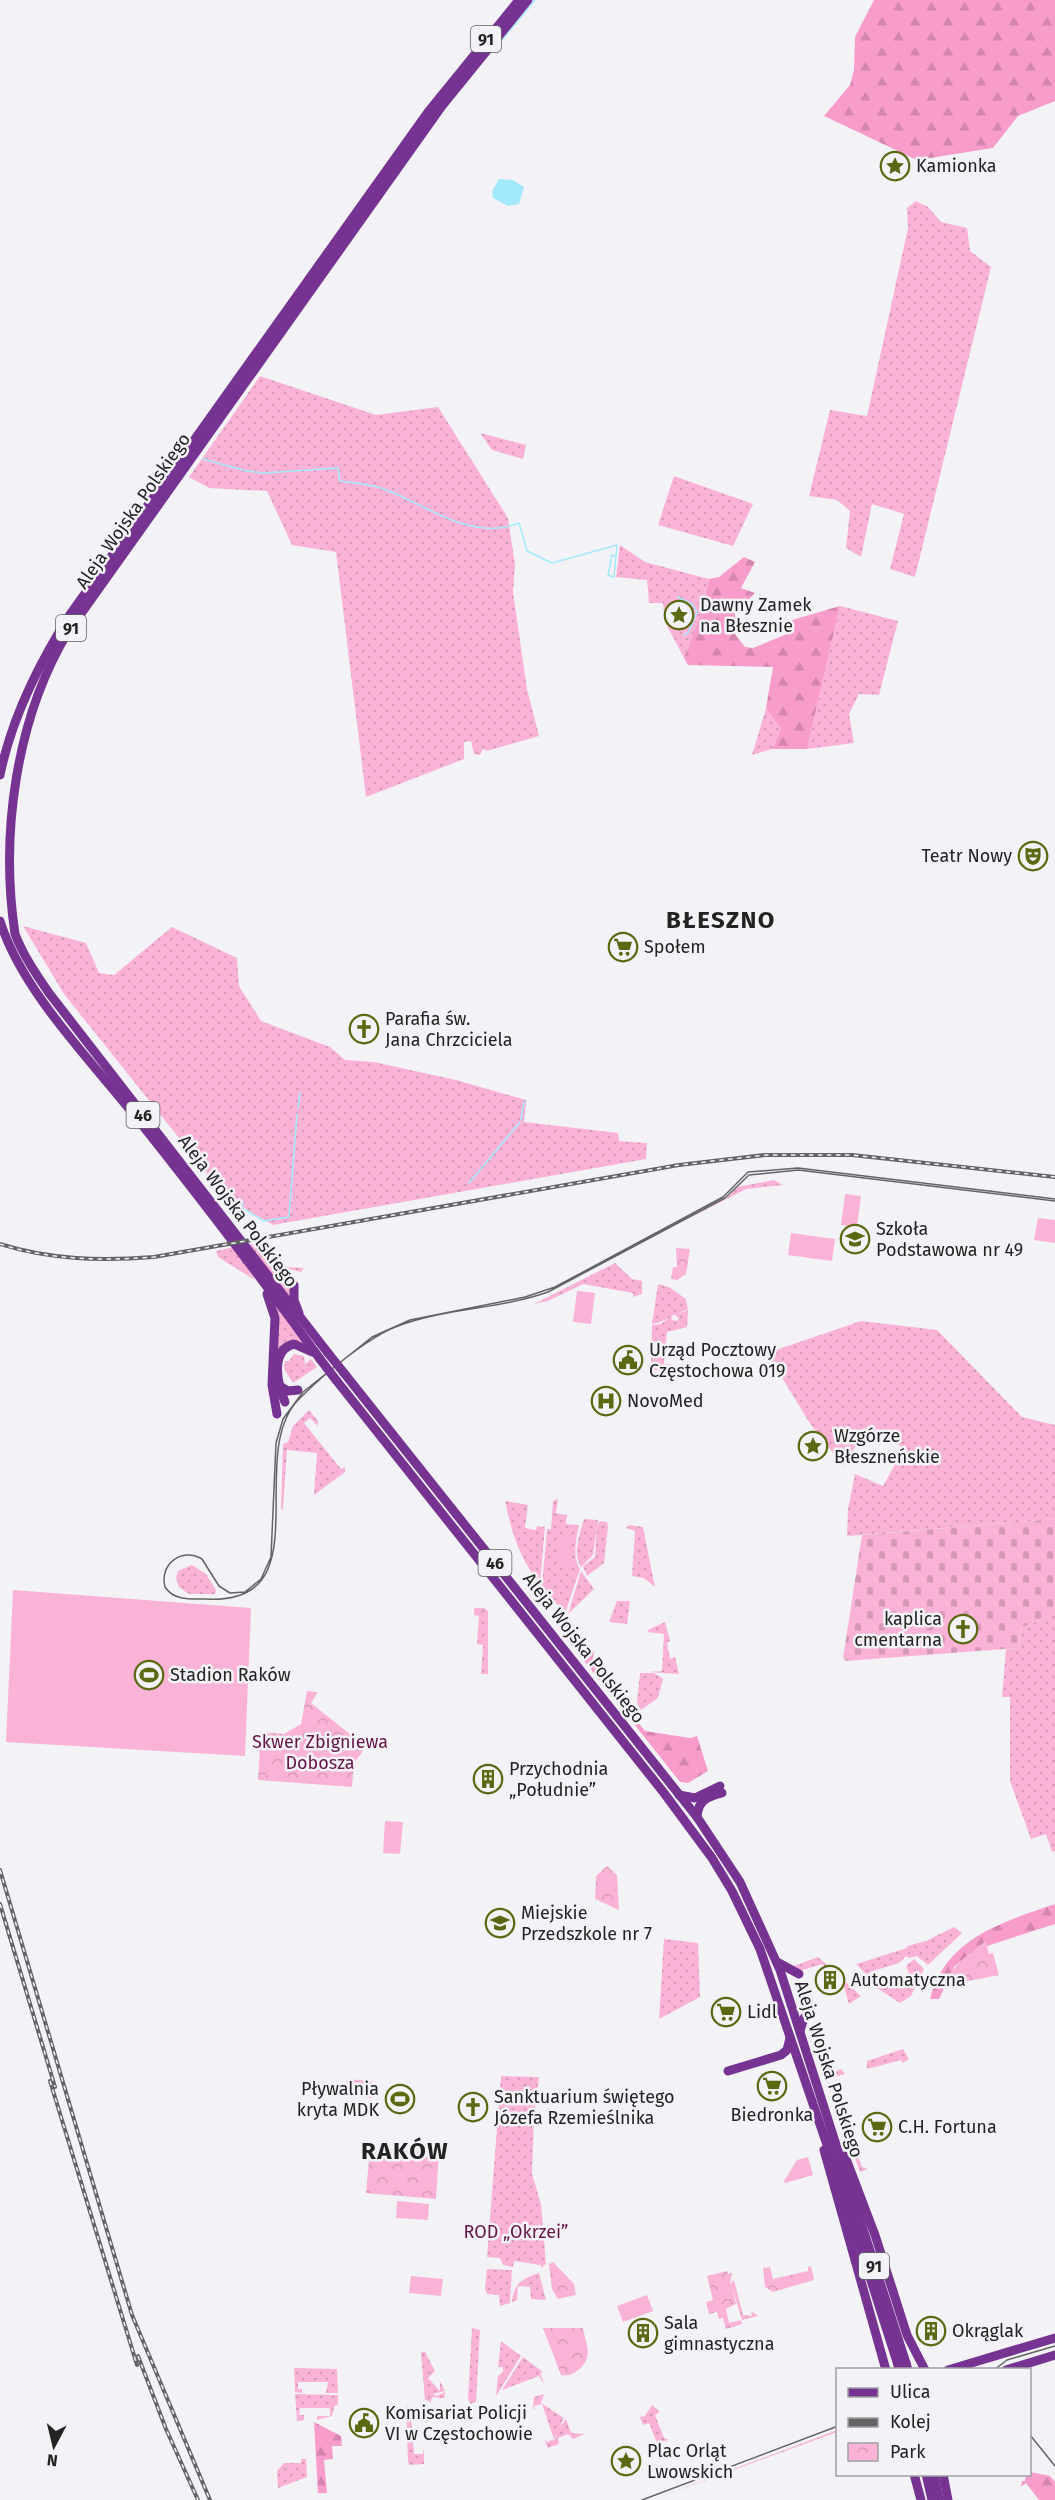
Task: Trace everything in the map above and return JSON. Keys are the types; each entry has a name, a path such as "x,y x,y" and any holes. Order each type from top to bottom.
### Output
{"main road":[{"name":"Aleja Wojska Polskiego","path":"0,775 23,701 38,669 66,621 454,79 519,0"},
{"name":"Aleja Wojska Polskiego","path":"528,0 442,106 68,632 40,682 19,736 6,790 0,849 7,910 17,939 32,969 302,1321 336,1380 664,1793 712,1858 746,1918 768,1969 903,2367"},
{"name":"Aleja Wojska Polskiego","path":"0,921 15,958 40,997 205,1204 263,1284 324,1356 344,1373 697,1817 740,1882 777,1962 829,2120 903,2367"},
{"path":"263,1284 275,1317 273,1394 277,1414"},
{"path":"294,1285 294,1300 302,1321"},
{"path":"273,1394 285,1402 280,1386 278,1363 285,1348 300,1345 324,1356"},
{"path":"280,1386 288,1391 298,1390"},
{"path":"679,1796 695,1798 721,1790 698,1806 697,1817"},
{"path":"777,1962 799,1974"},
{"path":"800,2031 804,2018 811,2012"},
{"path":"728,2071 781,2055 788,2047 790,2034"},
{"path":"829,2120 866,2212 915,2353 925,2368"},
{"path":"818,2121 885,2366"},
{"path":"954,2368 1055,2338"},
{"path":"897,2368 913,2363 915,2353"},
{"path":"1011,2368 1055,2355"},
{"path":"914,2476 921,2500"},
{"path":"926,2476 932,2500"},
{"path":"934,2476 939,2500"},
{"path":"944,2476 948,2500"}],"green space":[{"path":"874,0 1055,0 1055,101 1018,116 993,148 917,160 824,116 850,85 854,70 855,37"},
{"path":"916,201 928,207 941,222 967,228 970,251 991,267 915,577 890,569 904,514 872,504 861,557 846,548 850,511 837,500 809,496 830,410 867,416 908,228 907,208"},
{"path":"260,376 376,415 438,407 508,518 515,565 513,592 527,689 539,736 487,751 483,749 480,755 474,754 471,741 464,742 464,759 366,797 336,552 292,545 267,491 209,488 189,477"},
{"path":"480,433 526,445 523,459 492,450"},
{"path":"674,476 753,504 733,546 658,525"},
{"path":"620,545 645,562 709,579 702,610 684,658 665,622 663,603 649,603 647,580 616,577"},
{"path":"744,557 755,562 741,588 755,593 735,613 735,634 745,647 753,648 787,634 792,620 840,606 807,749 772,749 781,729 766,708 773,667 688,665 684,658 702,610 709,579 719,577"},
{"path":"840,606 898,621 879,695 859,694 849,714 854,743 807,749"},
{"path":"766,708 781,729 772,749 752,755"},
{"path":"23,926 86,943 99,973 114,975 172,927 237,958 239,986 261,1021 330,1047 345,1060 374,1062 456,1080 526,1100 524,1122 618,1133 619,1141 647,1143 646,1159 273,1225 227,1198 64,994"},
{"path":"774,1180 783,1185 746,1189 684,1221 728,1197 737,1187"},
{"path":"845,1194 861,1196 857,1227 841,1225"},
{"path":"1038,1218 1055,1220 1055,1243 1034,1240"},
{"path":"791,1233 835,1239 832,1261 788,1255"},
{"path":"260,1243 271,1266 304,1268 301,1272 289,1269 283,1275 283,1283 292,1288 292,1300 249,1245"},
{"path":"234,1247 255,1280 218,1257 216,1251"},
{"path":"676,1248 690,1249 686,1274 677,1280 671,1279 673,1267 677,1267"},
{"path":"615,1263 632,1279 642,1281 642,1294 633,1297 633,1293 583,1284 548,1301 534,1304"},
{"path":"658,1284 669,1287 686,1299 688,1310 652,1324"},
{"path":"577,1291 595,1293 591,1324 573,1322"},
{"path":"274,1302 307,1344 282,1347 276,1351"},
{"path":"688,1311 687,1327 667,1332 664,1364 669,1364 668,1371 654,1370 651,1367 652,1325 661,1324 671,1316 672,1320 677,1321 679,1318 674,1314"},
{"path":"861,1321 937,1330 1022,1417 1055,1425 1055,1519 847,1536 848,1509 855,1474 883,1486 904,1448 876,1433 865,1432 843,1466 809,1422 767,1353"},
{"path":"294,1354 304,1356 305,1364 311,1359 317,1367 293,1383 284,1369 285,1361 289,1361"},
{"path":"309,1410 318,1421 318,1426 310,1418 304,1423 341,1469 345,1467 345,1472 314,1495 317,1453 287,1450 283,1509 281,1509 283,1444 288,1442 293,1426"},
{"path":"558,1499 556,1513 567,1515 566,1524 579,1525 575,1553 580,1569 565,1614 542,1586 547,1529 551,1529 553,1501"},
{"path":"505,1501 528,1505 525,1528 536,1530 537,1526 545,1527 540,1584 517,1545"},
{"path":"584,1519 598,1520 593,1555 581,1567 577,1549"},
{"path":"1055,1519 1055,1613 1021,1628 1018,1648 846,1661 843,1658 862,1535"},
{"path":"600,1521 607,1522 608,1527 604,1563 587,1576 583,1566 595,1557 597,1525"},
{"path":"629,1525 643,1527 655,1587 644,1578 632,1576 635,1531 626,1528"},
{"path":"572,1538 572,1565 558,1565 558,1539"},
{"path":"192,1565 206,1574 216,1590 215,1594 189,1594 179,1587 176,1578 178,1571"},
{"path":"581,1571 594,1589 568,1614 569,1611"},
{"path":"13,1590 251,1608 245,1756 6,1742"},
{"path":"617,1601 630,1601 627,1624 609,1622"},
{"path":"474,1608 484,1608 488,1611 488,1674 481,1674 483,1645 477,1644 479,1616 474,1615"},
{"path":"1055,1613 1055,1851 1052,1852 1046,1834 1031,1839 1010,1781 1010,1697 1002,1697 1006,1649 1018,1648 1021,1628"},
{"path":"568,1621 594,1652 592,1664 645,1731 690,1738 697,1736 708,1771 688,1783 680,1782 558,1628"},
{"path":"665,1622 670,1641 667,1643 670,1659 675,1657 679,1674 649,1672 662,1671 664,1634 648,1632 648,1630"},
{"path":"640,1673 654,1673 663,1679 658,1698 641,1710 637,1703"},
{"name":"Skwer Zbigniewa Dobosza","path":"307,1691 318,1692 311,1703 366,1747 354,1763 352,1787 258,1780 261,1732 284,1734 301,1724"},
{"path":"385,1821 403,1822 400,1854 383,1853"},
{"path":"607,1866 617,1875 619,1910 595,1899 596,1876"},
{"path":"1055,1904 1055,1924 987,1946 985,1942 954,1967 939,1999 930,1999 938,1978 962,1947 997,1926"},
{"path":"954,1927 962,1933 928,1965 917,1956 909,1958 906,1956 899,1963 870,1972 869,1977 856,1964 926,1941"},
{"path":"664,1939 698,1943 700,1997 659,2019"},
{"path":"986,1942 989,1954 993,1953 999,1975 953,1984 950,1973 968,1954"},
{"path":"818,1957 861,1996 849,2004 843,1983 822,1964 800,1971 791,1967"},
{"path":"914,1959 924,1969 911,1996 900,2003 853,1972 855,1970 879,1985 890,1985 906,1980 909,1973 906,1966"},
{"path":"903,2049 909,2059 903,2063 901,2060 867,2069 867,2061"},
{"path":"841,2069 845,2074 827,2079 833,2098 825,2076"},
{"name":"ROD „Okrzei”","path":"501,2076 539,2077 534,2117 532,2174 541,2204 546,2264 541,2268 541,2265 514,2261 513,2267 503,2265 500,2258 487,2257"},
{"path":"347,2079 372,2081 371,2098 345,2096"},
{"path":"838,2097 853,2151 856,2150 862,2167 868,2169 860,2172 833,2098"},
{"path":"370,2148 439,2153 436,2199 366,2193"},
{"path":"808,2157 813,2175 785,2183 784,2181 797,2160"},
{"path":"397,2201 429,2204 428,2220 396,2218"},
{"path":"553,2262 574,2284 576,2295 558,2299 552,2289 549,2264"},
{"path":"811,2266 814,2280 773,2292 765,2287 763,2268 770,2267 773,2279 808,2271 808,2267"},
{"path":"487,2269 512,2270 510,2303 500,2306 499,2295 487,2294 485,2289"},
{"path":"727,2271 728,2274 732,2273 730,2284 734,2280 743,2315 752,2316 751,2311 758,2316 742,2320 732,2287 736,2304 726,2309 729,2323 741,2320 742,2324 726,2329 723,2318 719,2319 717,2312 709,2314 706,2302 713,2300 707,2276"},
{"path":"539,2273 546,2300 531,2299 530,2287 518,2286 517,2300 512,2302 517,2286 528,2277"},
{"path":"411,2276 443,2279 441,2296 409,2293"},
{"path":"647,2295 653,2311 623,2322 617,2306"},
{"path":"472,2328 480,2330 476,2402 471,2404 468,2400"},
{"path":"543,2328 583,2328 588,2355 580,2369 568,2375 561,2375"},
{"path":"501,2341 521,2356 496,2396 498,2376 503,2372 503,2367 498,2367"},
{"path":"421,2352 425,2352 435,2371 428,2378 440,2391 440,2381 445,2391 433,2394 437,2396 445,2392 444,2401 444,2398 432,2397 431,2402 425,2400"},
{"path":"523,2357 543,2372 540,2373 544,2384 539,2376 502,2390"},
{"path":"294,2368 337,2369 338,2393 326,2393 328,2382 298,2382 298,2389 302,2389 302,2393 295,2392"},
{"path":"295,2394 338,2395 338,2404 334,2407 332,2416 317,2420 317,2416 330,2416 330,2408 300,2408 299,2415 304,2415 304,2420 297,2421"},
{"path":"544,2394 541,2403 564,2418 559,2427 566,2419 571,2433 585,2434 573,2439 568,2434 558,2438 559,2444 548,2448 544,2439 547,2442 554,2439 542,2404 534,2406 535,2410 533,2408 534,2397"},
{"path":"406,2405 422,2416 421,2422 420,2415 411,2417 414,2454 423,2454 424,2448 424,2464 410,2465 408,2462"},
{"path":"652,2405 660,2412 655,2415 664,2438 669,2440 657,2443 649,2423 643,2425 640,2417 645,2416"},
{"path":"314,2422 341,2436 342,2446 332,2446 333,2459 324,2460 327,2493 318,2493"},
{"path":"836,2430 836,2432 652,2500"},
{"path":"301,2459 306,2459 307,2477 278,2488 277,2471 284,2463 301,2463"},
{"path":"1031,2472 1050,2476 1055,2482 1055,2500 1039,2500 1026,2483 1021,2487 1022,2481 1025,2481 1026,2476 1031,2476"}],"water":[{"path":"499,179 513,180 524,187 519,204 508,206 493,198 492,191"}],"waterway":[{"path":"501,41 535,0"},
{"path":"203,459 246,471 264,473 338,468 340,481 381,488 465,525 501,528 519,523 527,551 552,563 617,545 614,577 608,575 612,555 615,556"},
{"path":"678,597 693,605 697,612 688,633 684,635"},
{"path":"298,1108 300,1093"},
{"path":"521,1119 524,1101"},
{"path":"243,1203 242,1208 264,1221 289,1217 297,1114"},
{"path":"469,1183 520,1122"}],"tram line":[{"path":"1055,1199 798,1168 748,1172 723,1197 555,1287 525,1297 410,1320 372,1337 303,1392 283,1419 276,1443 271,1557 261,1579 245,1592 230,1593 219,1586 202,1559 187,1555 174,1560 169,1565 165,1571 165,1587 178,1597 206,1599 242,1595 263,1578 273,1553 278,1454 284,1423 300,1398 321,1379 333,1368 360,1347 386,1331 416,1320 435,1315 511,1302 548,1292 725,1198 749,1175 798,1170 1055,1201"},
{"path":"997,2368 1007,2360 1055,2346"},
{"path":"642,2500 836,2427"},
{"path":"1031,2436 1055,2466"}],"railway":[{"path":"0,1244 38,1253 76,1258 154,1257 679,1165 765,1155 852,1155 1055,1177"},
{"path":"0,1870 132,2315 210,2500"},
{"path":"0,1904 55,2087"},
{"path":"50,2081 137,2365"},
{"path":"138,2356 166,2429 198,2500"}],"place":[{"name":"Kamionka","path":"895,166"},
{"name":"Dawny Zamek na Błesznie","path":"679,615"},
{"name":"Teatr Nowy","path":"1033,856"},
{"name":"Społem","path":"623,947"},
{"name":"Parafia św. Jana Chrzciciela","path":"364,1029"},
{"name":"Szkoła Podstawowa nr 49","path":"855,1239"},
{"name":"Urząd Pocztowy Częstochowa 019","path":"628,1360"},
{"name":"NovoMed","path":"606,1401"},
{"name":"Wzgórze Błeszneńskie","path":"813,1446"},
{"name":"kaplica cmentarna","path":"963,1629"},
{"name":"Stadion Raków","path":"149,1675"},
{"name":"Przychodnia „Południe”","path":"488,1779"},
{"name":"Miejskie Przedszkole nr 7","path":"500,1923"},
{"name":"Automatyczna","path":"830,1980"},
{"name":"Lidl","path":"726,2012"},
{"name":"Biedronka","path":"772,2086"},
{"name":"Pływalnia kryta MDK","path":"400,2099"},
{"name":"Sanktuarium świętego Józefa Rzemieślnika","path":"473,2107"},
{"name":"C.H. Fortuna","path":"877,2127"},
{"name":"Okrąglak","path":"931,2331"},
{"name":"Sala gimnastyczna","path":"643,2333"},
{"name":"Komisariat Policji VI w Częstochowie","path":"364,2423"},
{"name":"Plac Orląt Lwowskich","path":"626,2461"}],"district":[{"name":"BŁESZNO","path":"721,920"},
{"name":"RAKÓW","path":"405,2151"}]}
